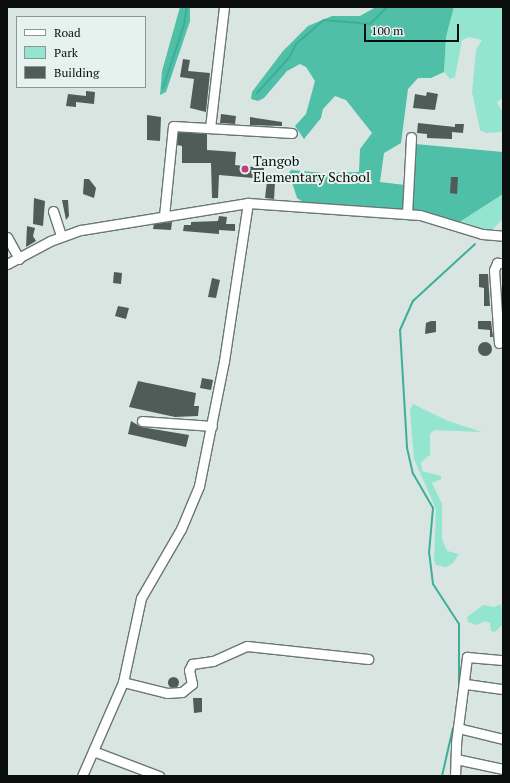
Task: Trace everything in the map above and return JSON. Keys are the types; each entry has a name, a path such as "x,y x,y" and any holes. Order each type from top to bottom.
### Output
{"street":[{"path":"210,128 224,7"},
{"path":"164,216 171,129 176,126 292,133"},
{"path":"407,214 411,137"},
{"path":"84,775 123,682 138,607 191,508 212,426 248,203"},
{"path":"7,264 61,236 164,216 248,203 407,214 482,234 503,236"},
{"path":"53,211 61,236"},
{"path":"7,237 19,259"},
{"path":"498,343 494,270 497,264 503,263"},
{"path":"142,421 212,426"},
{"path":"123,682 167,693 182,692 192,686 189,670 192,664 213,661 247,646 368,659"},
{"path":"455,776 458,728 466,684 468,655 503,660"},
{"path":"466,684 503,688"},
{"path":"458,728 503,739"},
{"path":"93,751 159,776"},
{"path":"456,759 503,769"}],"green space":[{"path":"180,7 190,7 190,21 166,92 160,95 162,71"},
{"path":"376,7 454,7 446,37 444,72 431,78 418,78 408,89 401,143 384,153 380,182 405,185 404,209 303,202 297,198 289,173 291,170 324,173 359,172 360,149 372,133 346,100 335,96 323,109 321,118 304,139 295,126 306,114 315,81 306,67 300,64 287,71 264,98 258,101 251,99 252,92 283,51 308,26 332,16 360,16"},
{"path":"454,7 503,7 503,98 497,102 503,113 503,130 500,132 486,133 480,130 472,92 476,50 482,40 469,37 462,40 455,77 450,79 444,72 446,37"},
{"path":"415,144 503,152 503,194 458,223 411,209"},
{"path":"503,194 503,219 491,231 458,223"},
{"path":"413,404 448,421 482,432 434,430 430,434 430,455 421,462 422,471 441,476 441,479 432,483 442,504 442,539 447,551 459,554 453,563 446,567 436,565 434,560 436,509 414,459 410,410"},
{"path":"501,604 503,624 495,632 491,631 490,623 485,621 477,625 468,622 467,617 483,605 494,607"}],"building":[{"path":"183,59 190,60 188,71 210,73 206,112 190,108 194,79 180,77"},
{"path":"86,91 95,92 94,104 76,102 76,107 66,106 68,94 86,96"},
{"path":"427,92 438,94 435,110 413,108 415,94 426,96"},
{"path":"221,114 236,116 235,124 220,123"},
{"path":"147,115 161,117 160,141 147,140"},
{"path":"250,117 282,122 282,126 250,125"},
{"path":"418,123 455,127 455,124 464,124 463,133 452,132 452,139 427,138 427,134 417,133"},
{"path":"178,132 207,134 207,150 236,152 235,165 264,168 264,179 219,175 218,198 212,198 211,163 182,163 182,146 177,145"},
{"path":"451,177 458,177 457,194 450,193"},
{"path":"84,179 89,179 96,188 94,198 83,194"},
{"path":"267,181 275,182 274,199 265,198"},
{"path":"34,198 45,201 43,226 33,224"},
{"path":"62,200 68,200 69,216 66,220"},
{"path":"219,216 227,217 226,224 235,224 235,231 219,230 219,234 183,231 184,225 191,225 191,222 218,221"},
{"path":"172,222 171,230 153,229 154,224"},
{"path":"27,226 35,228 33,236 36,241 26,247"},
{"path":"114,272 122,273 121,284 113,283"},
{"path":"479,274 488,274 490,306 484,306 484,288 479,287"},
{"path":"212,278 220,280 216,298 208,297"},
{"path":"118,306 129,308 126,319 115,316"},
{"path":"436,321 436,332 425,334 426,323"},
{"path":"478,321 491,321 493,337 490,337 490,330 478,329"},
{"path":"485,342 490,344 492,349 490,354 485,356 480,354 478,349 480,344"},
{"path":"202,378 213,380 211,390 200,388"},
{"path":"138,381 196,393 194,406 199,406 198,416 175,417 129,407"},
{"path":"131,421 141,427 189,435 186,447 128,434"},
{"path":"171,677 175,677 177,678 177,686 171,687 168,684 168,680"},
{"path":"193,698 202,698 202,712 194,713"}],"waterway":[{"path":"163,88 184,25 187,7"},
{"path":"257,93 289,58 296,44 324,20 370,24 387,7"},
{"path":"459,683 459,624 433,584 429,553 433,508 413,474 407,447 400,330 413,301 475,244"},
{"path":"442,776 453,728"}],"place":[{"name":"Tangob Elementary School","path":"245,169"}]}
